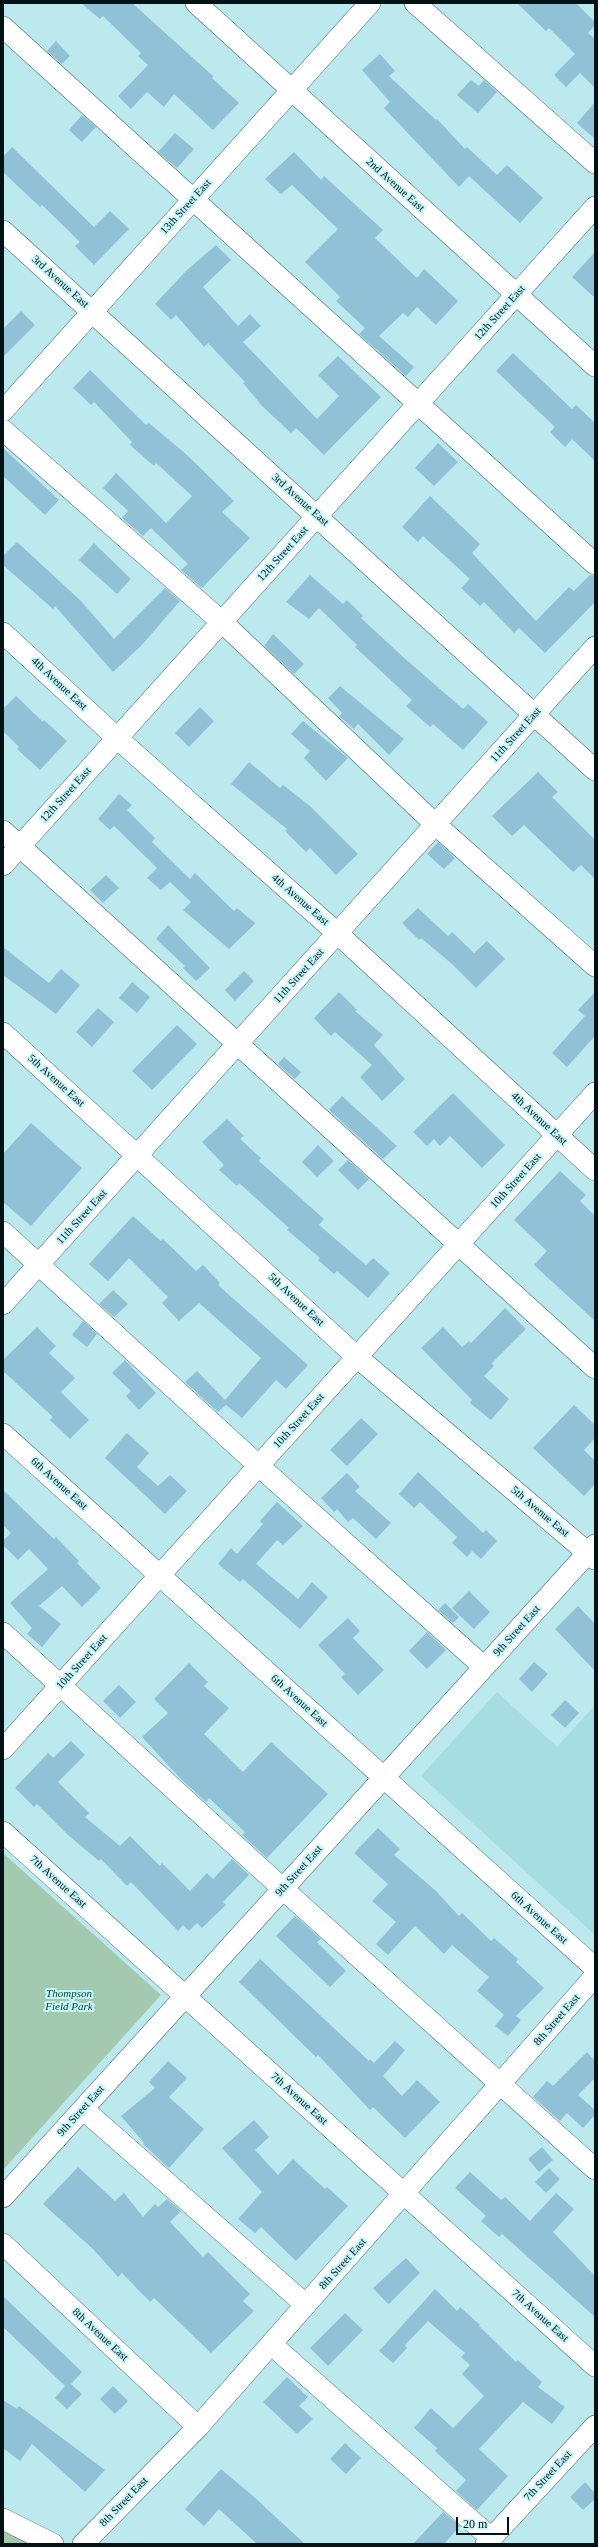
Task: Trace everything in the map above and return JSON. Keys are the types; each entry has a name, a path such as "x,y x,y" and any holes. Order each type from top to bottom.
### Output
{"street":[{"name":"2nd Avenue East","path":"196,3 595,366"},
{"name":"13th Street East","path":"3,411 370,3"},
{"path":"415,3 595,163"},
{"path":"3,27 595,564"},
{"name":"12th Street East","path":"3,864 595,207"},
{"name":"3rd Avenue East","path":"3,231 595,770"},
{"path":"3,430 222,622 436,824 595,966"},
{"name":"4th Avenue East","path":"3,633 117,738 337,933 595,1170"},
{"name":"11th Street East","path":"3,1304 595,648"},
{"path":"3,831 237,1045 595,1368"},
{"name":"5th Avenue East","path":"3,1033 138,1154 357,1357 593,1552"},
{"name":"10th Street East","path":"3,1749 595,1093"},
{"path":"3,1232 258,1466 484,1667"},
{"name":"6th Avenue East","path":"3,1434 595,1968"},
{"name":"9th Street East","path":"3,2197 484,1667 593,1552"},
{"path":"3,1633 282,1889 595,2169"},
{"name":"7th Avenue East","path":"3,1832 595,2366"},
{"name":"8th Street East","path":"83,2544 198,2427 501,2086 595,1976"},
{"path":"83,2109 306,2305"},
{"name":"8th Avenue East","path":"3,2244 198,2427"},
{"path":"271,2344 488,2541"},
{"name":"7th Street East","path":"488,2541 595,2426"},
{"path":"3,2519 53,2544"}],"shaded area":[{"path":"497,1692 557,1747 595,1705 595,1935 421,1776"}],"green space":[{"name":"Thompson Field Park","path":"3,1853 161,1995 3,2170"},
{"path":"3,2528 36,2544 3,2544"}],"building":[{"path":"81,3 132,3 213,76 212,78 239,103 213,130 174,94 164,107 147,92 131,109 118,96 148,65 138,56 141,53 103,16 100,19"},
{"path":"517,3 576,3 595,22 595,25 588,33 595,39 595,88 580,73 566,87 554,75 575,54 549,28 546,31"},
{"path":"56,41 70,56 62,64 47,51"},
{"path":"380,54 395,71 389,76 436,120 437,119 465,149 467,147 497,175 507,165 543,198 520,223 469,176 459,187 384,108 390,102 362,70"},
{"path":"471,80 479,86 484,80 497,92 478,113 457,95"},
{"path":"595,102 595,139 577,123"},
{"path":"82,115 96,127 82,142 69,130"},
{"path":"175,133 194,149 177,168 158,152"},
{"path":"12,147 94,227 110,211 129,229 94,265 75,246 80,242 42,205 40,207 3,172 3,157"},
{"path":"294,152 321,180 324,176 383,230 375,238 417,278 424,269 458,301 436,325 417,307 408,317 403,313 379,336 414,367 406,376 359,334 365,328 336,301 340,297 305,262 338,229 292,185 281,194 265,179"},
{"path":"216,245 231,260 203,287 238,326 250,314 261,326 243,342 317,419 339,396 318,375 338,356 381,397 324,455 296,428 291,433 262,406 243,383 245,382 208,343 204,347 176,315 171,320 155,304 186,271"},
{"path":"595,252 595,298 572,277"},
{"path":"21,311 35,325 3,357 3,329"},
{"path":"513,353 572,409 576,405 595,423 595,461 572,439 565,447 550,432 555,427 496,371"},
{"path":"90,370 146,425 149,423 187,455 234,501 222,512 250,538 202,588 181,570 188,564 151,528 143,536 122,518 128,511 103,488 116,473 166,523 192,496 156,463 154,466 130,445 132,442 94,402 91,405 73,388"},
{"path":"438,443 458,462 434,486 415,468"},
{"path":"3,448 59,500 45,515 3,476"},
{"path":"430,496 480,544 472,553 536,621 569,587 574,591 590,575 595,576 595,602 545,653 519,628 514,633 484,602 480,606 461,588 470,579 423,536 418,542 402,527"},
{"path":"17,542 81,601 114,639 165,588 180,601 141,646 113,672 55,606 53,609 3,565 3,556"},
{"path":"94,543 131,579 117,594 79,560"},
{"path":"310,575 343,604 347,600 363,616 361,618 463,709 468,704 488,722 463,750 433,724 430,727 406,706 412,700 355,647 357,645 319,608 309,619 286,602"},
{"path":"273,634 304,664 294,674 264,646"},
{"path":"340,686 404,739 389,755 358,724 354,729 339,716 342,713 328,698"},
{"path":"16,696 43,722 44,720 67,741 40,770 17,749 19,747 3,731 3,709"},
{"path":"200,707 214,721 189,747 175,733"},
{"path":"303,721 348,758 326,781 304,758 310,751 291,734"},
{"path":"249,762 280,788 283,785 310,806 358,854 336,875 310,848 306,852 285,831 287,829 231,784"},
{"path":"538,772 558,792 552,797 595,840 595,879 581,865 573,872 524,825 512,836 492,816"},
{"path":"119,794 132,805 127,810 155,838 152,842 190,879 195,873 234,911 237,908 254,922 255,924 229,949 183,910 191,902 170,882 161,890 147,878 157,868 114,826 110,830 98,819"},
{"path":"438,842 455,858 444,869 427,854"},
{"path":"106,875 119,888 103,903 90,890"},
{"path":"418,908 448,936 452,932 474,953 487,941 505,959 476,988 452,964 421,938 419,940 402,923"},
{"path":"168,925 210,968 196,981 183,968 185,966 156,939"},
{"path":"3,947 49,983 61,969 80,985 56,1014 3,975"},
{"path":"244,971 254,981 235,1001 225,990"},
{"path":"132,982 150,997 137,1013 119,998"},
{"path":"339,992 357,1010 355,1011 383,1035 374,1045 405,1079 382,1101 360,1077 372,1065 335,1032 331,1036 314,1018"},
{"path":"595,992 595,1036 567,1067 552,1053 585,1016 578,1010"},
{"path":"98,1008 114,1022 92,1047 76,1032"},
{"path":"177,1025 197,1044 152,1090 132,1071"},
{"path":"284,1057 301,1072 295,1079 278,1064"},
{"path":"453,1093 505,1145 482,1168 450,1136 440,1146 434,1139 427,1146 413,1132"},
{"path":"342,1096 397,1146 383,1159 329,1110"},
{"path":"227,1119 244,1136 240,1139 261,1158 259,1161 324,1219 319,1225 366,1265 373,1258 390,1273 368,1298 337,1271 334,1274 318,1260 320,1258 287,1230 289,1228 239,1183 237,1186 219,1170 224,1165 202,1142"},
{"path":"31,1123 82,1168 31,1226 3,1202 3,1154"},
{"path":"318,1145 334,1161 317,1177 302,1162"},
{"path":"348,1160 369,1179 358,1190 338,1170"},
{"path":"560,1171 586,1195 580,1201 595,1216 595,1321 534,1265 547,1251 514,1220"},
{"path":"133,1216 161,1241 163,1239 196,1271 203,1265 220,1283 218,1285 308,1365 286,1389 276,1380 242,1418 226,1405 218,1412 185,1382 197,1371 225,1400 261,1358 199,1303 179,1321 162,1303 168,1297 129,1258 108,1281 89,1264"},
{"path":"113,1290 128,1304 114,1317 99,1304"},
{"path":"505,1308 526,1329 492,1363 494,1366 484,1376 509,1399 491,1420 470,1403 472,1400 421,1348 443,1327 462,1347 469,1341 471,1343"},
{"path":"83,1321 97,1334 87,1347 72,1335"},
{"path":"37,1327 56,1346 49,1353 75,1378 61,1392 89,1420 70,1439 50,1420 53,1417 3,1371 3,1360"},
{"path":"125,1360 156,1393 139,1410 126,1396 131,1391 112,1373"},
{"path":"574,1405 595,1425 595,1438 584,1450 595,1461 595,1484 584,1496 533,1448"},
{"path":"361,1418 378,1434 347,1466 330,1450"},
{"path":"127,1433 149,1453 137,1467 158,1486 170,1475 187,1491 165,1514 105,1458"},
{"path":"418,1472 483,1533 486,1530 497,1541 481,1559 472,1551 467,1557 452,1543 457,1537 420,1502 414,1508 399,1494"},
{"path":"347,1473 360,1487 355,1491 391,1523 376,1539 353,1518 348,1522 337,1509 334,1512 321,1498"},
{"path":"3,1490 54,1539 56,1537 79,1561 77,1563 101,1588 82,1607 62,1586 39,1606 61,1624 42,1647 27,1634 32,1628 10,1603 48,1569 29,1549 18,1560 3,1545 3,1541 11,1533 3,1525"},
{"path":"277,1502 303,1526 283,1545 277,1540 256,1564 298,1599 312,1582 328,1597 300,1629 243,1579 240,1582 218,1564 231,1548 237,1554 263,1524 260,1521"},
{"path":"469,1591 490,1612 474,1629 452,1608"},
{"path":"445,1603 459,1617 453,1623 438,1610"},
{"path":"578,1606 595,1624 595,1671 555,1629"},
{"path":"348,1618 360,1631 353,1638 384,1670 358,1695 341,1677 345,1674 318,1645"},
{"path":"427,1632 446,1650 427,1669 409,1651"},
{"path":"534,1662 548,1674 532,1692 519,1679"},
{"path":"189,1663 208,1682 204,1686 229,1708 204,1734 243,1772 271,1742 328,1794 267,1858 242,1835 245,1832 209,1798 206,1802 181,1779 142,1737 168,1713 154,1699"},
{"path":"119,1685 136,1702 120,1718 103,1701"},
{"path":"565,1700 579,1713 565,1728 551,1715"},
{"path":"71,1741 85,1755 58,1782 89,1813 85,1817 120,1846 130,1836 160,1866 162,1863 190,1891 207,1873 213,1879 232,1859 249,1875 223,1902 226,1905 202,1928 197,1923 189,1931 183,1925 178,1931 131,1882 127,1886 101,1859 99,1861 68,1835 37,1804 34,1807 15,1788 48,1753 53,1758"},
{"path":"378,1828 400,1849 394,1855 435,1890 459,1916 462,1913 491,1941 494,1938 518,1959 516,1962 544,1988 516,2016 521,2020 508,2036 495,2026 504,2015 477,1991 489,1977 452,1945 444,1954 415,1926 388,1955 376,1944 396,1922 372,1901 388,1884 354,1853"},
{"path":"295,1916 321,1939 317,1942 346,1971 330,1987 276,1936"},
{"path":"260,1959 369,2061 370,2059 374,2063 395,2041 405,2050 383,2076 402,2096 417,2080 440,2102 405,2138 373,2107 370,2110 318,2055 316,2057 239,1982"},
{"path":"587,2052 595,2061 595,2078 578,2095 595,2110 595,2115 583,2128 567,2113 560,2121 533,2097 547,2081 553,2086"},
{"path":"168,2061 187,2078 169,2097 204,2129 169,2168 143,2144 144,2143 121,2116 155,2088 149,2082"},
{"path":"254,2120 269,2137 255,2150 278,2175 293,2159 325,2189 327,2187 348,2206 296,2261 261,2227 255,2233 238,2219 262,2192 222,2148"},
{"path":"542,2147 553,2160 539,2172 528,2159"},
{"path":"78,2167 115,2201 124,2193 143,2217 155,2204 158,2207 167,2199 181,2211 170,2222 203,2257 208,2252 250,2294 243,2301 254,2311 211,2353 154,2298 150,2302 122,2273 118,2277 93,2249 43,2204"},
{"path":"549,2168 560,2179 546,2193 535,2182"},
{"path":"470,2172 501,2200 505,2197 530,2221 556,2193 574,2209 553,2232 595,2276 595,2317 502,2234 499,2237 481,2221 486,2216 455,2188"},
{"path":"406,2258 420,2273 389,2304 373,2288"},
{"path":"435,2289 457,2311 460,2307 480,2325 479,2326 516,2362 518,2360 542,2382 538,2387 565,2407 552,2424 523,2402 479,2449 508,2476 477,2510 456,2491 466,2480 435,2451 437,2448 414,2428 431,2408 453,2428 484,2396 462,2374 470,2365 461,2357 465,2353 428,2321 405,2345 407,2348 393,2363 379,2351"},
{"path":"3,2296 82,2372 71,2384 82,2394 67,2409 55,2398 65,2386 3,2327"},
{"path":"345,2313 363,2330 328,2366 310,2348"},
{"path":"287,2377 308,2397 299,2406 313,2419 297,2434 263,2402"},
{"path":"113,2386 128,2401 115,2414 100,2399"},
{"path":"3,2400 17,2409 19,2406 105,2470 85,2492 32,2444 20,2461 3,2448"},
{"path":"345,2443 361,2458 346,2474 330,2459"},
{"path":"221,2469 305,2544 257,2544 219,2509 204,2526 185,2509"},
{"path":"585,2482 595,2493 595,2499 583,2510 570,2497"},
{"path":"443,2512 460,2526 444,2544 413,2544"}]}
